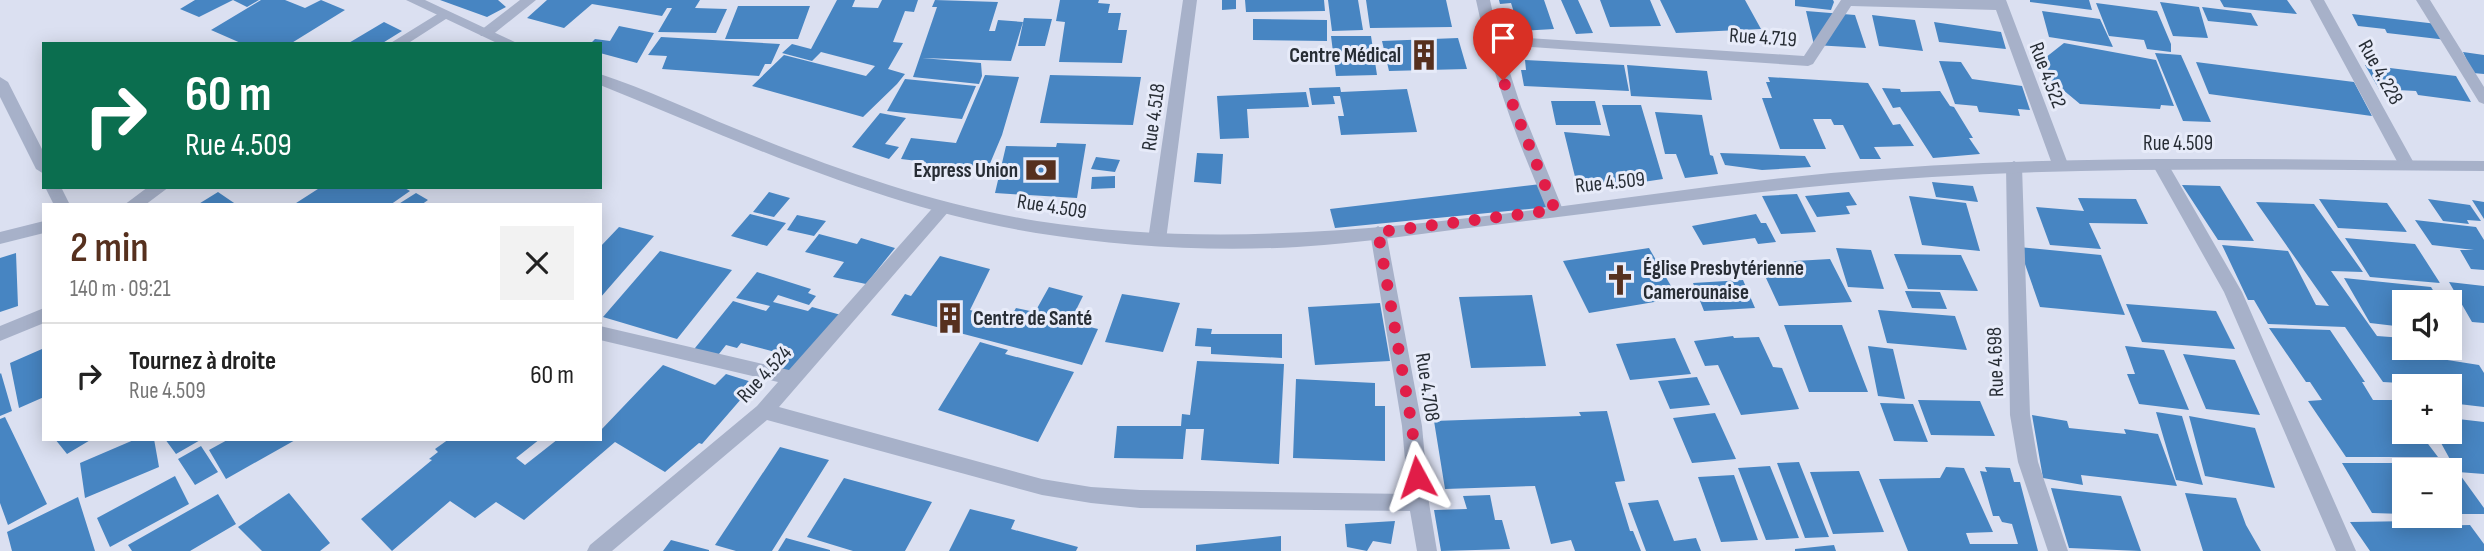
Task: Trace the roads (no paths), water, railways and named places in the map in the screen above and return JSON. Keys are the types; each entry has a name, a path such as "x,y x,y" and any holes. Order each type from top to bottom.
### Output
{"street":[{"path":"413,0 507,42"},
{"path":"486,33 529,0"},
{"name":"Rue 4.518","path":"1157,240 1190,0"},
{"path":"1483,0 1511,104 1555,210"},
{"name":"Rue 4.228","path":"2317,0 2407,165"},
{"path":"2423,0 2484,99"},
{"name":"Rue 4.719","path":"1492,40 1808,61 1847,2 1999,3"},
{"name":"Rue 4.522","path":"1999,3 2060,164"},
{"path":"399,42 444,14"},
{"name":"Rue 4.509","path":"602,80 852,180 943,207 1050,230 1157,240 1238,242 1322,239 1830,179 2014,166 2484,166"},
{"path":"0,82 42,165"},
{"path":"2160,164 2233,292 2346,551"},
{"name":"Rue 4.698","path":"2014,166 2020,415 2028,462 2058,551"},
{"path":"135,203 158,189"},
{"name":"Rue 4.524","path":"597,551 764,411 943,207"},
{"path":"0,238 42,228"},
{"name":"Rue 4.708","path":"1378,232 1412,426 1419,503 1427,551"},
{"path":"0,334 42,316"},
{"path":"602,333 793,377"},
{"path":"764,411 1042,487 1091,495 1140,499 1419,503"}],"place":[{"name":"Centre Médical","path":"1424,55"},
{"name":"Express Union","path":"1041,170"},
{"name":"Église Presbytérienne Camerounaise","path":"1620,280"},
{"name":"Centre de Santé","path":"950,318"}]}
